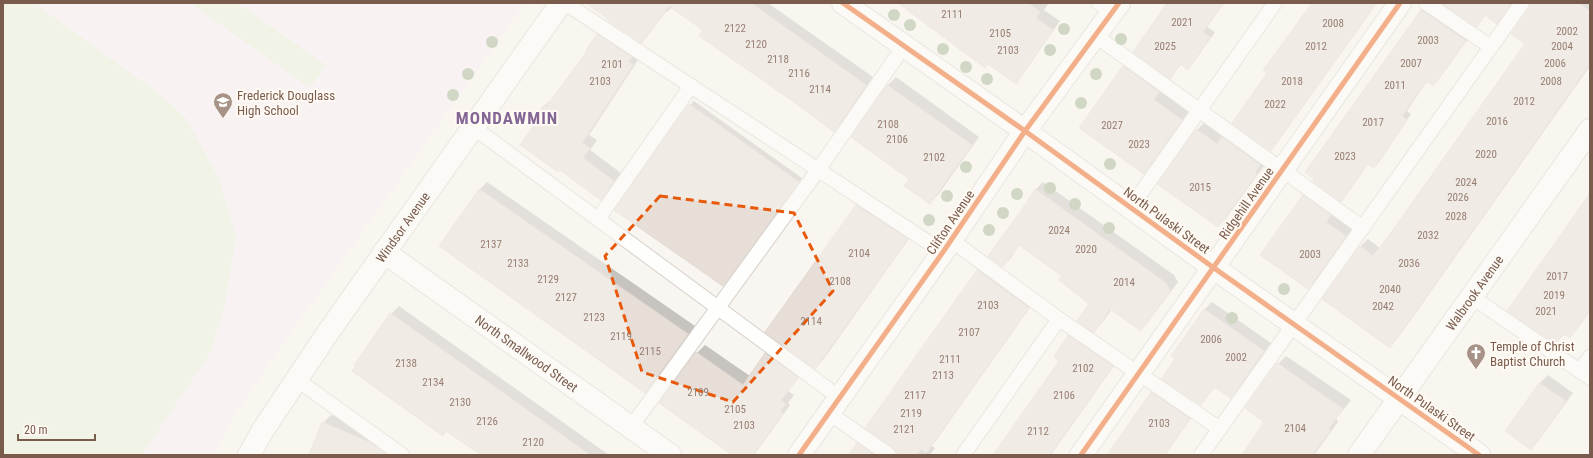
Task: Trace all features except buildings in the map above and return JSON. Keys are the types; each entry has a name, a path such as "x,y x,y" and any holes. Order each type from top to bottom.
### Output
{"street":[{"name":"Windsor Avenue","path":"249,455 296,379 384,252 561,3"},
{"name":"North Pulaski Street","path":"843,3 1131,207 1214,268 1480,455"},
{"name":"Ridgehill Avenue","path":"1081,455 1400,3"},
{"name":"Clifton Avenue","path":"800,455 1025,132 1096,36 1110,6"},
{"name":"Walbrook Avenue","path":"1359,455 1590,130"},
{"name":"North Smallwood Street","path":"384,252 670,455"}],"lane":[{"path":"565,3 818,170 947,246 1059,319 1220,429"},
{"path":"1131,207 1275,3"},
{"path":"1426,3 1491,47"},
{"path":"1201,455 1522,3"},
{"path":"1096,36 1198,111 1363,228"},
{"path":"631,427 818,170 904,46"},
{"path":"598,219 691,86"},
{"path":"473,126 718,308 834,406 889,455"},
{"path":"1472,297 1585,375 1590,357"},
{"path":"963,455 1059,319"},
{"path":"296,379 402,455"}],"highlighted area":[{"path":"660,196 794,213 833,291 733,402 642,372 605,256"}],"shaded area":[{"name":"Frederick Douglass High School","path":"3,3 525,3 266,367 235,414 214,455 3,455"}],"green space":[{"path":"3,3 34,3 157,92 186,118 220,181 236,237 225,304 211,352 142,455 3,455"},
{"path":"190,3 237,3 326,65 310,88"}],"cycle path":[{"path":"843,3 1479,455"},
{"path":"799,455 943,252 1025,131 1119,3"},
{"path":"1081,455 1400,3"}],"place":[{"name":"Frederick Douglass High School","path":"223,119"},
{"name":"Temple of Christ Baptist Church","path":"1476,370"}],"district":[{"name":"MONDAWMIN","path":"507,118"}]}
